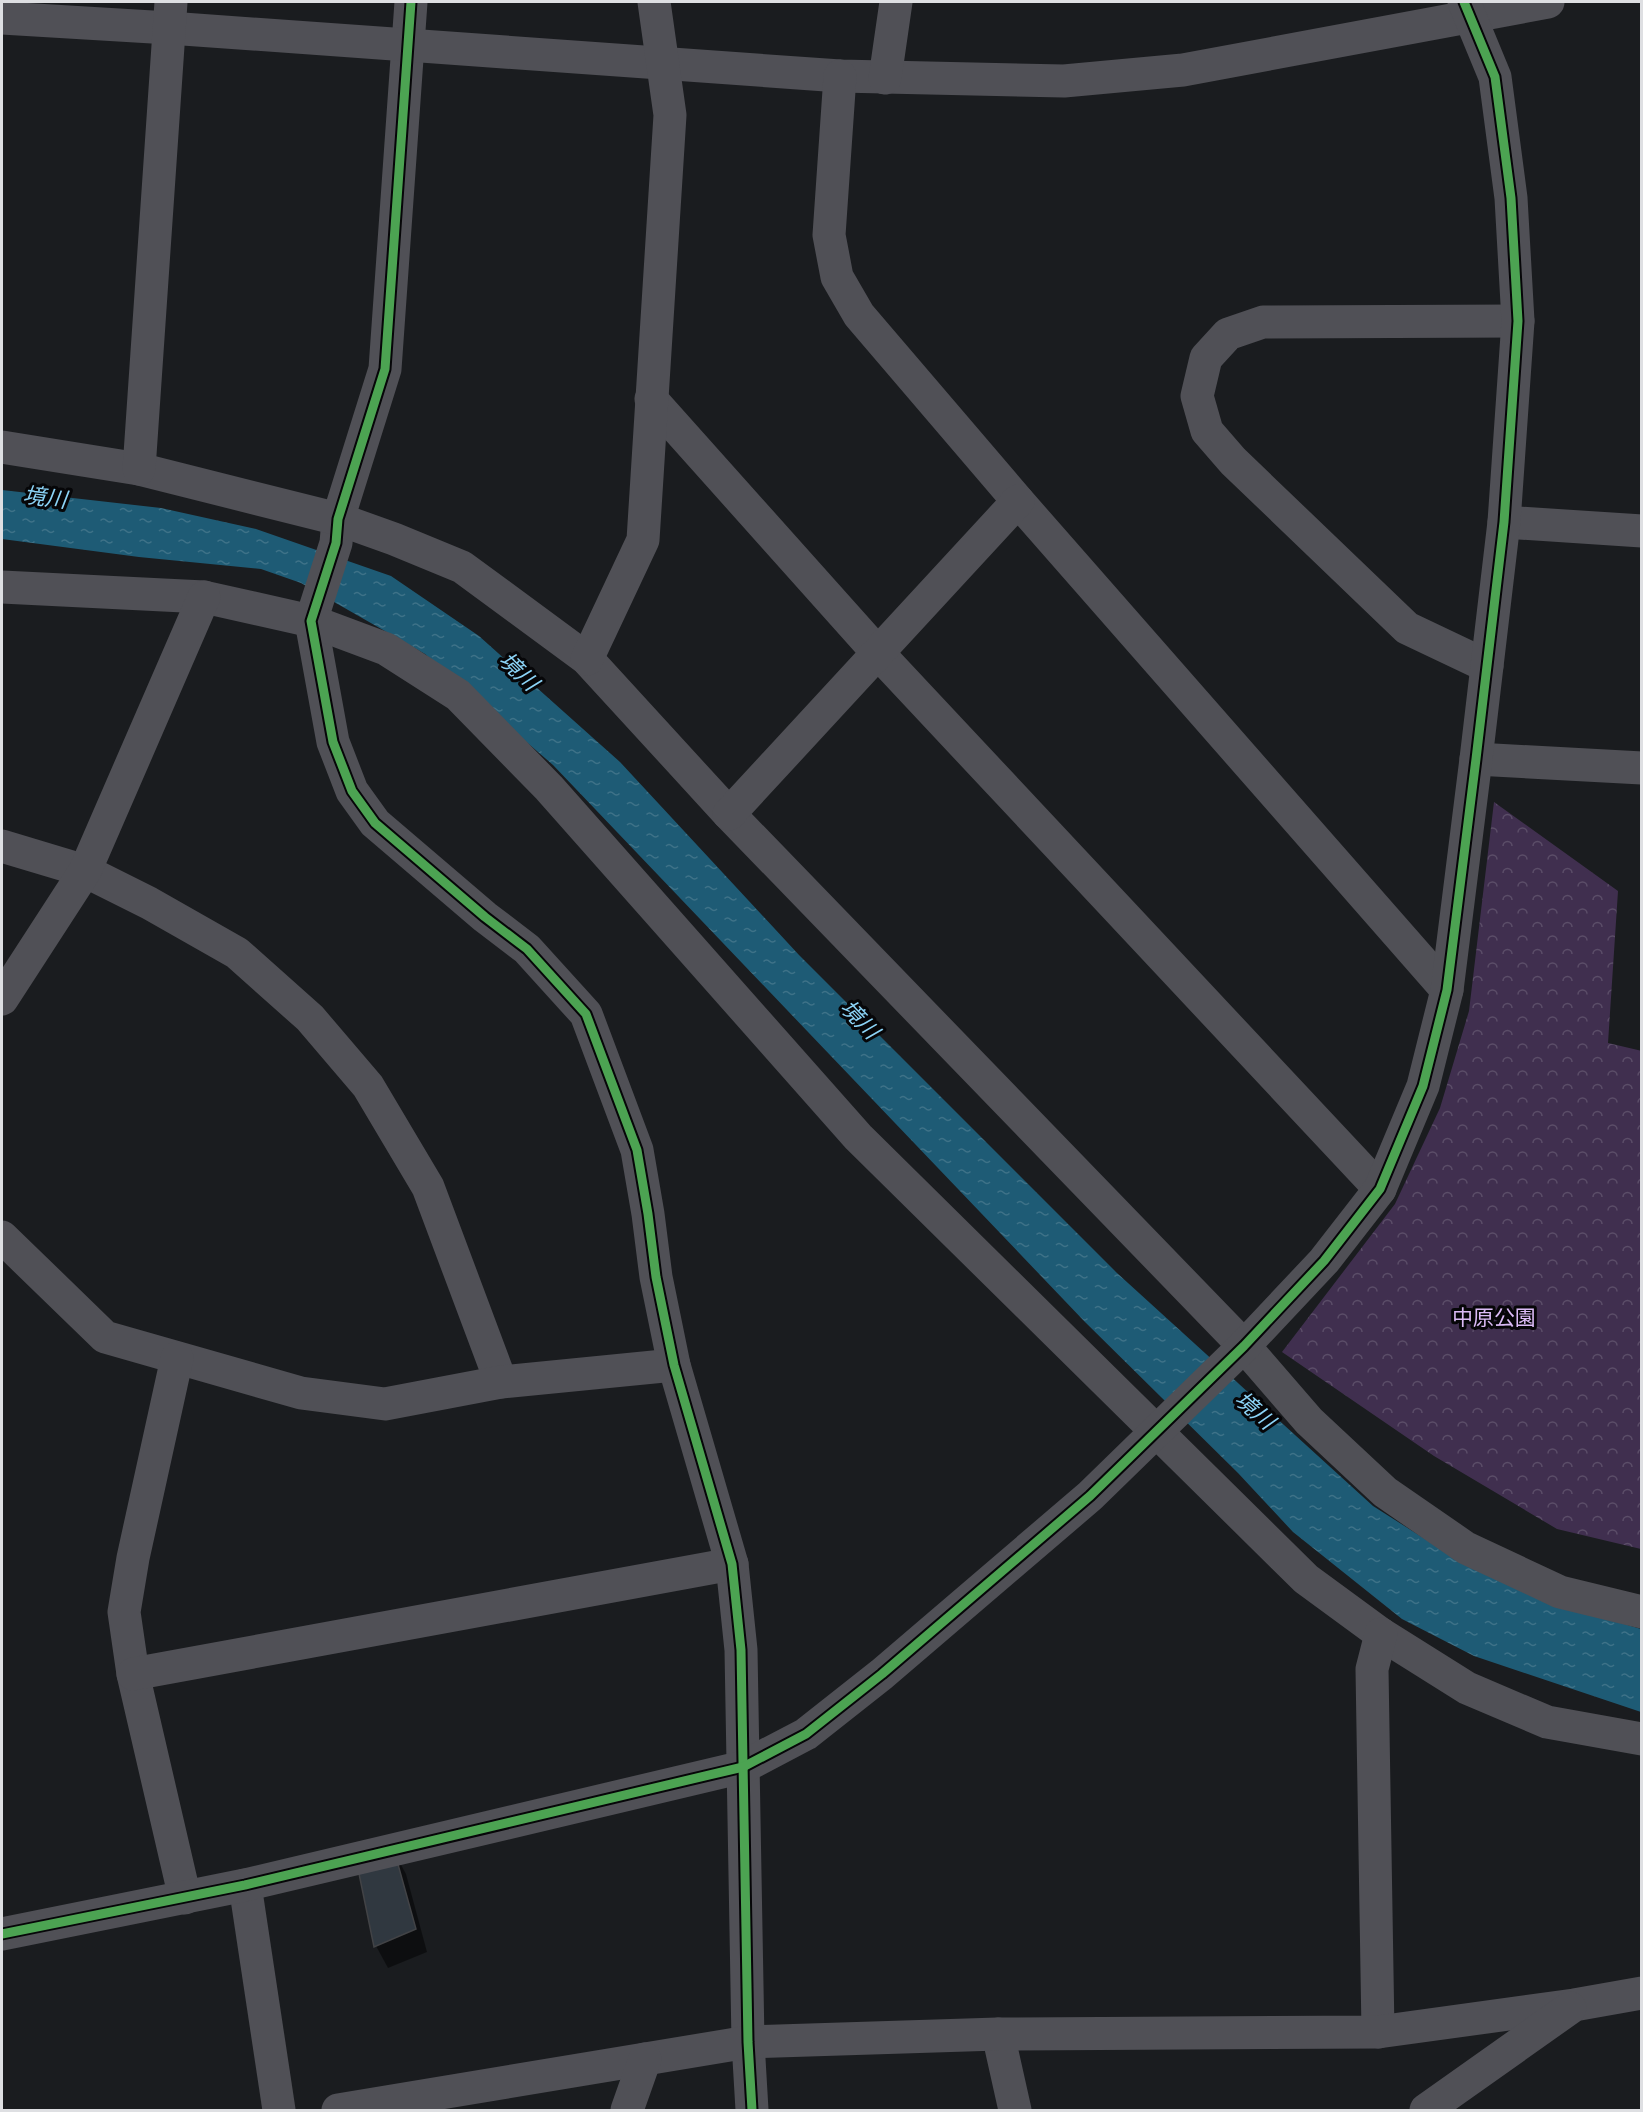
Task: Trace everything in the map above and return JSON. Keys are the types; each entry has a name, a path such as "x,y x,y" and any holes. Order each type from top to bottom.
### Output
{"street":[{"path":"411,2 385,369 314,612 333,742 352,790 375,823 484,917 527,949 586,1014 637,1150 656,1277 674,1365 732,1564 741,1650 748,2042 752,2110"},
{"path":"587,659 643,540 670,115 654,2"},
{"path":"885,78 896,2"},
{"path":"2,18 170,15 407,46 840,76 1064,81 1183,70 1467,9 1548,2"},
{"path":"2,1934 245,1886 743,1767 806,1734 882,1674 1090,1496 1239,1351 1324,1261 1380,1189 1422,1086 1447,990 1504,522 1518,321 1510,198 1495,77 1467,9"},
{"path":"139,469 170,15"},
{"path":"840,76 829,235 837,277 860,315 1018,501 1447,990"},
{"path":"1487,666 1407,628 1233,461 1207,431 1197,396 1206,358 1228,334 1263,322 1518,321"},
{"path":"651,399 878,653 1380,1189"},
{"path":"2,447 139,469 337,531 462,567 587,659 729,814 1239,1351 1385,1492 1467,1548 1560,1592 1641,1612"},
{"path":"729,814 1018,501"},
{"path":"1504,522 1641,531"},
{"path":"2,587 204,597 314,612 386,649 458,695 549,788 858,1137 1162,1425 1306,1579 1381,1634 1467,1688 1547,1722 1641,1739"},
{"path":"2,999 85,871 204,597"},
{"path":"1476,759 1641,768"},
{"path":"2,846 85,871 149,903 237,953 310,1018 368,1086 428,1187 501,1382"},
{"path":"2,1237 105,1337 301,1393 385,1404 501,1382 674,1365"},
{"path":"177,1358 133,1558 124,1612 133,1674 185,1898"},
{"path":"133,1674 732,1564"},
{"path":"1378,2032 1372,1669 1381,1634"},
{"path":"245,1886 279,2110"},
{"path":"338,2110 748,2042 998,2034 1378,2032 1574,2005 1641,1993"},
{"path":"1426,2110 1574,2005"},
{"path":"998,2034 1015,2110"},
{"path":"627,2110 645,2059"}],"green space":[{"name":"中原公園","path":"1494,802 1618,891 1608,1043 1642,1051 1641,1549 1557,1529 1434,1456 1282,1352 1395,1204 1440,1108 1469,1011"}],"water":[{"name":"境川","path":"2,490 161,508 256,529 391,576 479,636 620,762 799,955 1117,1273 1373,1506 1447,1553 1554,1603 1641,1629 1641,1712 1474,1656 1402,1619 1293,1532 1238,1473 1085,1322 553,765 425,654 301,583 261,569 139,557 2,539"}],"building":[{"path":"394,1850 416,1929 374,1947 356,1859"}],"cycle path":[{"path":"411,2 385,369 338,519 336,543 311,621 333,742 352,791 375,823 485,917 527,949 586,1014 637,1150 656,1277 674,1365 732,1564 741,1650 748,2042 752,2110"},
{"path":"2,1934 245,1885 743,1767 806,1734 882,1674 1090,1496 1244,1346 1324,1261 1380,1189 1423,1086 1447,990 1504,522 1518,321 1511,198 1495,77 1464,2"}]}
